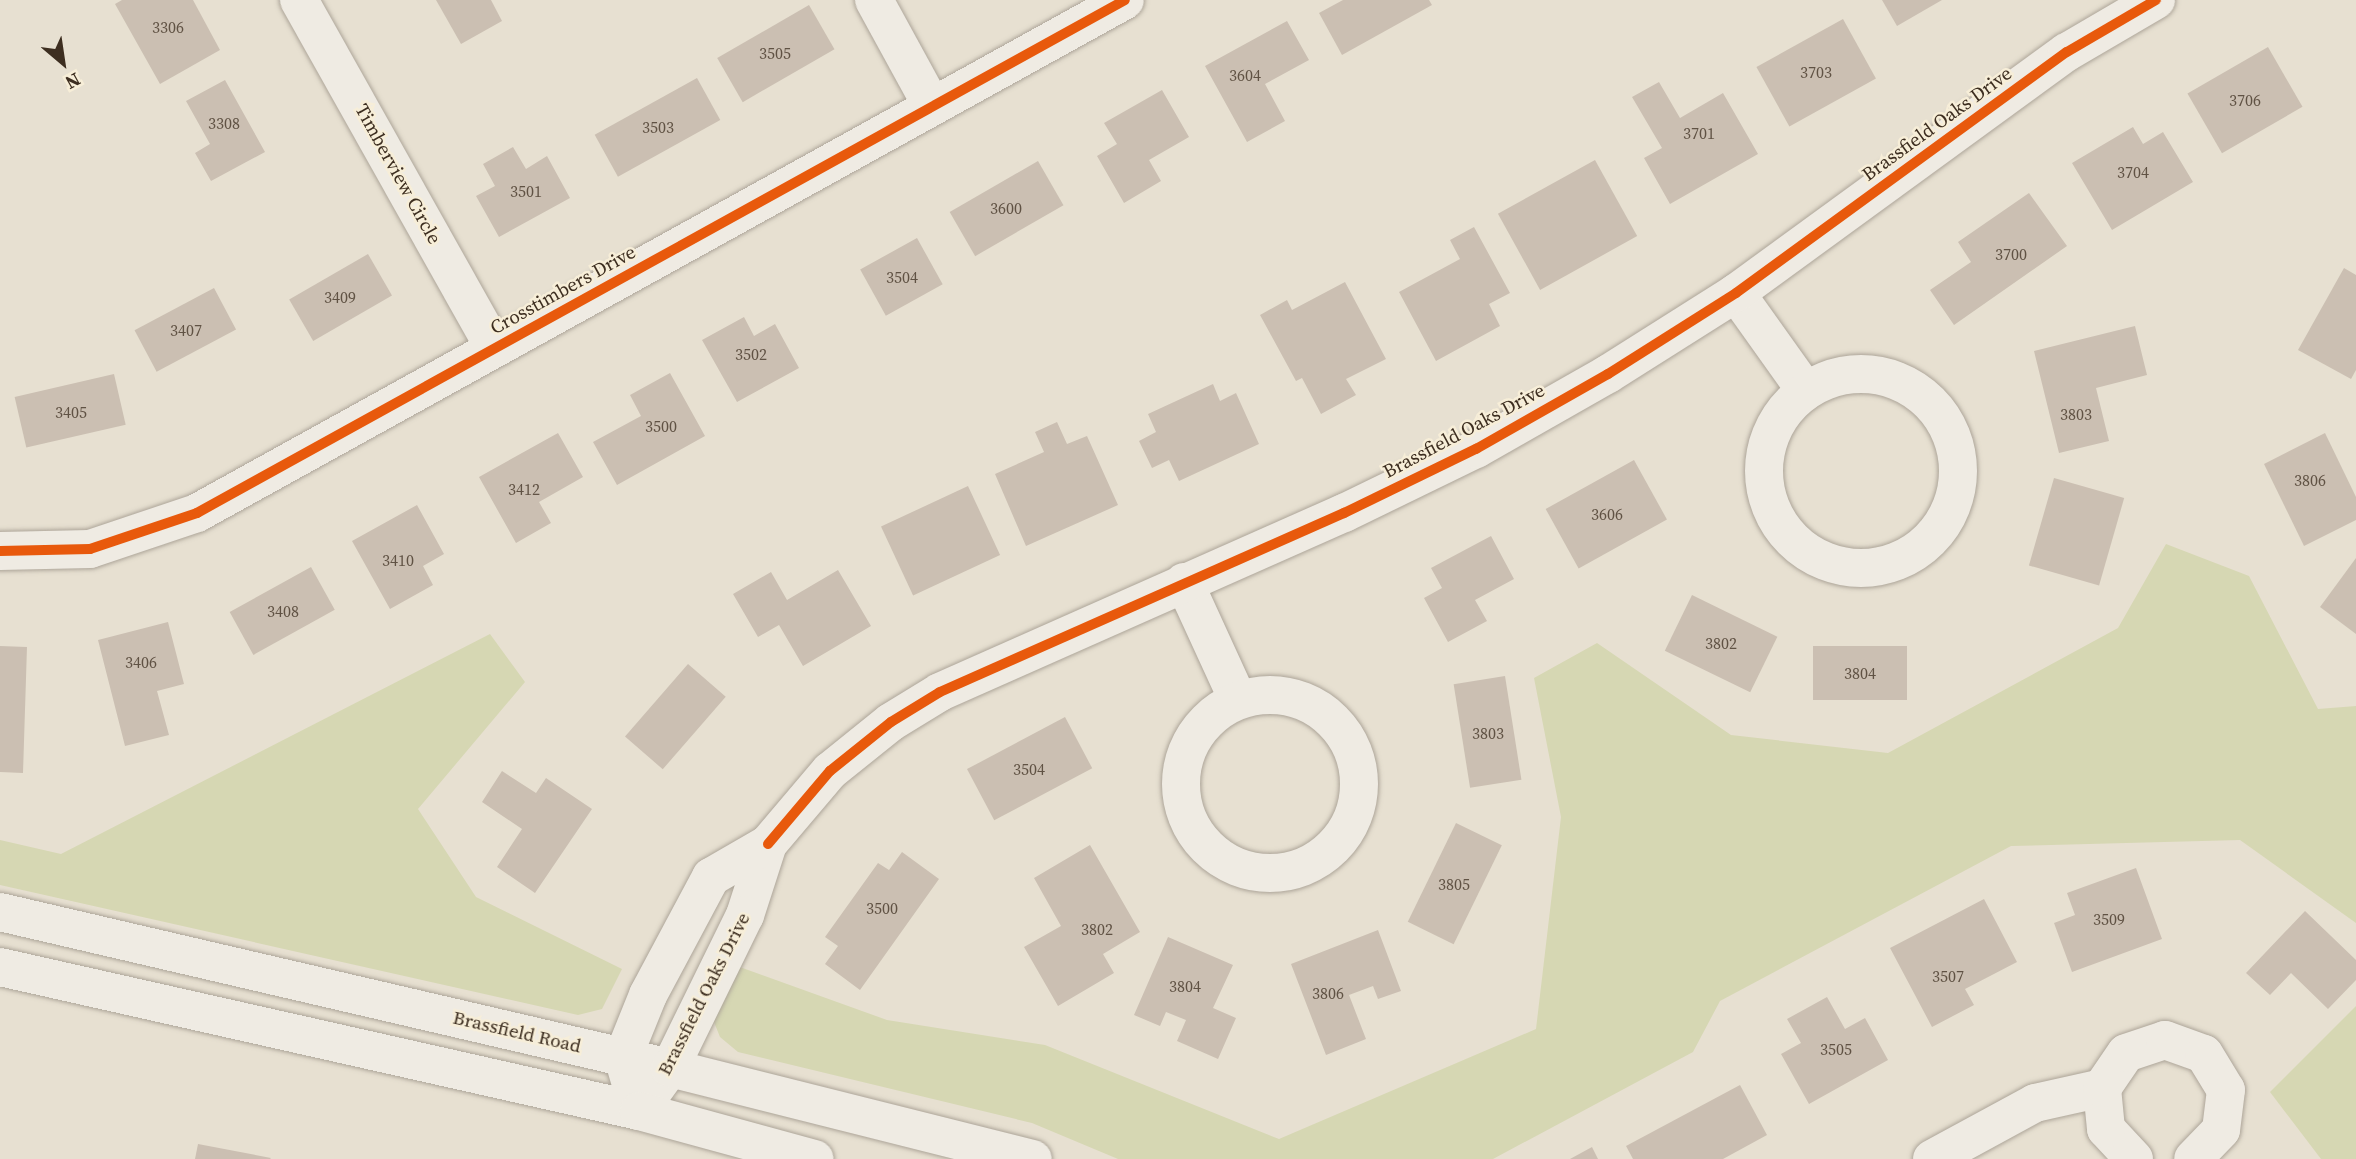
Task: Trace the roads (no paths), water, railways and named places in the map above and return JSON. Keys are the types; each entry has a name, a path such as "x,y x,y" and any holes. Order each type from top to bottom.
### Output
{"street":[{"name":"Timberview Circle","path":"299,0 494,348"},
{"path":"874,0 933,106"},
{"name":"Crosstimbers Drive","path":"0,551 90,549 197,513 1125,0"},
{"name":"Brassfield Oaks Drive","path":"639,1111 623,1057 671,945 711,877 768,844 830,771 891,722 1003,660 1344,513 1476,449 1736,293 2067,52 2156,0"},
{"path":"1736,293 1806,391"},
{"path":"1860,374 1888,377 1914,389 1936,408 1951,432 1958,460 1957,488 1948,515 1931,538 1905,558 1874,567 1842,566 1811,555 1786,534 1770,506 1764,474 1766,453 1783,413 1806,391 1832,378 1860,374"},
{"path":"1184,582 1238,700"},
{"path":"1267,695 1296,698 1330,718 1353,749 1360,788 1353,816 1338,842 1307,865 1267,873 1228,863 1211,851 1187,819 1181,778 1188,749 1204,723 1238,700 1267,695"},
{"name":"Brassfield Oaks Drive","path":"639,1111 670,1068 746,915 768,844"},
{"name":"Brassfield Road","path":"0,912 670,1068 1033,1159"},
{"path":"0,967 639,1111 815,1159"},
{"path":"2134,1159 2105,1129 2102,1088 2126,1053 2144,1043 2186,1044 2204,1054 2226,1090 2226,1110 2221,1130 2193,1159"},
{"path":"1932,1159 2035,1103 2102,1088"}]}
